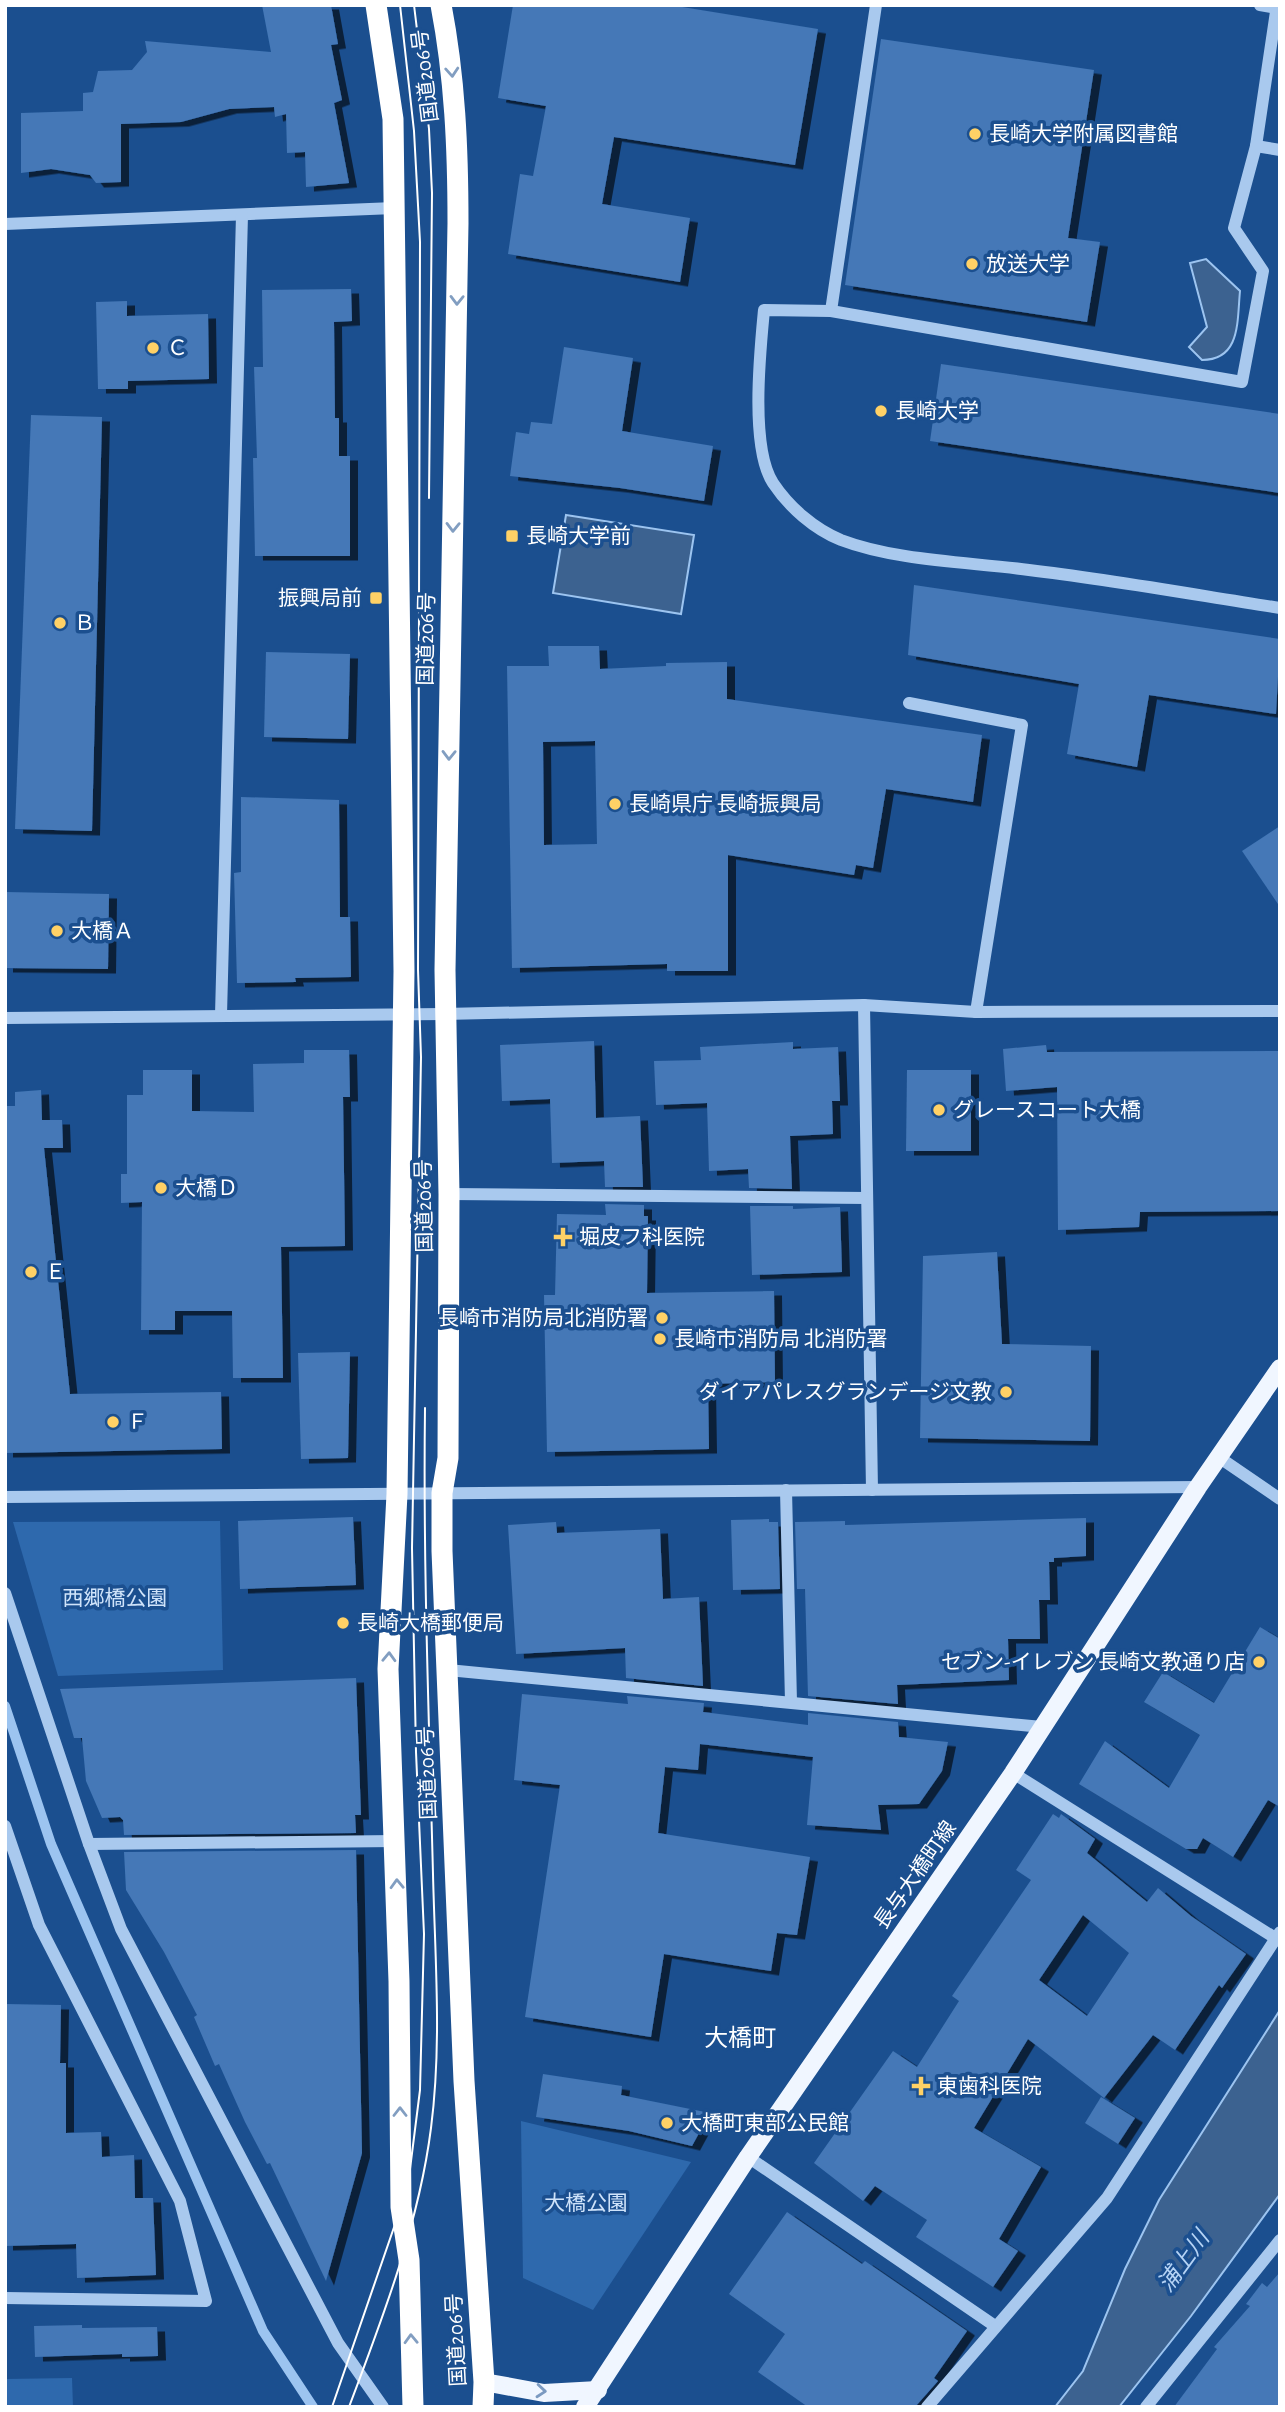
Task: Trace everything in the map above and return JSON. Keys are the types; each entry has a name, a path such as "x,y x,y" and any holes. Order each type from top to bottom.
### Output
{"highway":[{"name":"国道206号","path":"376,5 393,119 402,1014 397,1494 388,1669 396,1841 401,2207 409,2260 413,2407"},
{"name":"国道206号","path":"441,5 451,60 458,144 444,1014 449,1195 448,1458 442,1493 464,2081 484,2382 483,2407"}],"main road":[{"name":"長与大橋町線","path":"585,2407 748,2157 1013,1773 1198,1487 1280,1368"},
{"path":"484,2382 544,2393 598,2390"}],"street":[{"path":"831,311 876,5"},
{"path":"1260,5 1277,6 1256,146 1234,228 1263,271 1242,382 831,311 764,310 759,365 759,432 771,480 797,513 840,539 886,552 1035,570 1280,608"},
{"path":"1256,146 1280,150"},
{"path":"5,224 394,208"},
{"path":"221,1016 242,215"},
{"path":"909,703 1022,725 976,1012"},
{"path":"864,1005 872,1490"},
{"path":"5,1018 444,1014 864,1005 976,1012 1280,1012"},
{"path":"449,1195 867,1198"},
{"path":"1220,1458 1280,1499"},
{"path":"5,1497 1198,1487"},
{"path":"786,1490 791,1702"},
{"path":"5,1593 89,1844 121,1929 338,2343 383,2407"},
{"path":"448,1670 1042,1727"},
{"path":"927,2407 1107,2198 1278,1937 1013,1773"},
{"path":"5,1826 39,1925 180,2201 206,2301 5,2298"},
{"path":"89,1844 396,1841"},
{"path":"748,2157 995,2326"},
{"path":"1146,2407 1280,2240"}],"green space":[{"name":"西郷橋公園","path":"220,1521 223,1670 58,1676 13,1522"},
{"name":"大橋公園","path":"521,2121 691,2162 593,2310 523,2278"},
{"path":"72,2378 73,2407 5,2407 5,2379"}],"water":[{"path":"1206,259 1240,291 1237,326 1230,346 1215,358 1202,360 1189,347 1207,327 1190,263"},
{"path":"566,515 694,535 681,614 553,593"},
{"name":"浦上川","path":"1280,2010 1280,2194 1191,2316 1119,2407 1055,2407 1083,2371 1125,2269 1159,2200"}],"building":[{"path":"262,5 331,5 338,44 331,45 342,100 334,103 349,183 306,187 305,152 287,153 286,114 275,117 274,107 229,109 181,122 121,124 121,182 96,183 90,175 51,169 21,173 21,113 83,111 83,93 93,92 98,71 132,70 147,52 145,41 271,52"},
{"path":"513,5 670,5 818,29 795,165 614,137 602,204 690,218 680,282 508,254 520,174 533,176 546,106 498,98"},
{"name":"長崎大学附属図書館","path":"881,39 1094,70 1068,238 1100,242 1087,322 845,285"},
{"path":"351,289 352,321 334,322 335,418 339,418 339,456 350,456 350,556 255,556 253,458 257,458 254,367 263,367 262,290"},
{"name":"Ｃ","path":"127,301 127,316 208,314 209,379 128,381 128,389 98,389 96,302"},
{"path":"564,347 633,358 622,431 713,446 704,501 620,488 510,476 516,432 529,434 531,422 552,424"},
{"path":"941,364 1280,414 1280,493 930,441"},
{"name":"Ｂ","path":"31,415 102,417 92,831 15,829"},
{"path":"914,585 1280,639 1276,714 1149,695 1137,767 1067,754 1079,684 908,655"},
{"path":"548,646 599,646 600,669 666,666 666,663 727,662 727,699 982,735 973,802 886,789 873,868 856,865 854,875 728,855 728,971 667,971 667,964 512,968 507,666 549,666","holes":["595,741 597,844 544,845 543,742"]},
{"path":"266,652 350,654 348,739 264,737"},
{"path":"241,797 339,800 340,917 350,917 351,977 295,978 296,982 237,983 234,873 241,872"},
{"path":"1280,826 1280,907 1242,851"},
{"name":"大橋Ａ","path":"5,892 109,894 108,969 5,968"},
{"path":"594,1041 596,1118 640,1116 643,1187 605,1187 604,1161 552,1163 550,1099 502,1101 500,1045"},
{"path":"793,1042 793,1049 838,1047 840,1101 832,1101 833,1134 790,1136 792,1189 749,1188 748,1169 709,1171 707,1103 656,1105 654,1061 701,1060 700,1047"},
{"path":"1046,1045 1047,1052 1280,1051 1280,1211 1140,1212 1139,1227 1058,1230 1057,1087 1006,1091 1003,1049"},
{"path":"304,1050 349,1050 350,1097 343,1097 345,1246 281,1247 283,1378 233,1378 232,1311 175,1311 175,1330 141,1330 142,1202 121,1203 121,1174 127,1174 127,1095 143,1095 143,1070 192,1070 192,1111 254,1112 253,1064 304,1063"},
{"name":"グレースコート大橋","path":"907,1070 971,1070 971,1151 906,1151"},
{"path":"41,1090 42,1120 62,1120 63,1148 44,1148 70,1394 221,1392 222,1449 5,1453 5,1106 15,1106 15,1092"},
{"name":"長崎市消防局 北消防署","path":"605,1204 644,1205 644,1216 648,1216 647,1293 774,1291 775,1382 708,1384 709,1449 547,1452 544,1295 555,1295 557,1214 606,1215"},
{"path":"750,1206 793,1206 793,1209 840,1207 842,1272 752,1275"},
{"name":"ダイアパレスグランデージ文教","path":"997,1252 1002,1344 1091,1346 1090,1441 920,1438 923,1256"},
{"path":"350,1352 348,1458 301,1459 298,1353"},
{"path":"353,1517 356,1585 240,1589 238,1521"},
{"path":"1086,1518 1086,1556 1054,1558 1054,1562 1049,1562 1050,1600 1039,1600 1040,1639 1008,1639 1009,1680 897,1685 898,1704 808,1696 805,1589 797,1589 795,1522 845,1521 845,1525"},
{"path":"769,1519 769,1522 778,1522 780,1589 733,1590 731,1520"},
{"path":"556,1522 557,1533 660,1529 663,1599 699,1597 703,1686 626,1678 625,1648 516,1654 508,1525"},
{"path":"1260,1627 1280,1639 1280,1807 1268,1800 1233,1857 1203,1838 1197,1849 1186,1849 1079,1784 1105,1741 1169,1788 1200,1735 1144,1702 1163,1672 1214,1703"},
{"path":"356,1678 361,1815 355,1815 356,1833 124,1835 123,1820 120,1817 102,1818 86,1781 82,1738 74,1738 60,1689"},
{"path":"522,1694 628,1704 627,1696 704,1703 703,1712 808,1725 808,1713 898,1722 899,1737 948,1742 942,1771 919,1804 878,1805 881,1830 807,1825 813,1757 700,1744 698,1770 665,1767 658,1833 810,1857 797,1935 777,1933 771,1971 664,1954 651,2037 525,2017 560,1785 514,1780"},
{"path":"1053,1814 1059,1818 1061,1814 1095,1839 1087,1853 1147,1902 1158,1888 1191,1916 1246,1954 1222,1988 1219,1985 1175,2050 1153,2035 1104,2098 1028,2039 974,2128 1041,2167 999,2239 1018,2251 993,2287 916,2237 927,2220 875,2186 863,2201 814,2163 893,2051 917,2067 959,2001 952,1996 1031,1880 1016,1870","holes":["1083,1915 1129,1953 1087,2016 1039,1980"]},
{"path":"356,1850 362,2153 326,2281 270,2163 267,2164 245,2122 219,2064 215,2066 194,2017 197,2015 164,1952 126,1890 124,1852"},
{"path":"5,2004 61,2005 60,2063 66,2063 66,2133 101,2132 102,2157 134,2155 135,2198 153,2198 156,2275 77,2278 76,2244 5,2246"},
{"path":"543,2074 622,2086 621,2095 710,2113 692,2146 629,2131 536,2117"},
{"path":"1101,2097 1135,2118 1118,2144 1085,2123"},
{"path":"787,2212 862,2264 865,2261 967,2331 934,2378 938,2381 915,2407 808,2407 758,2372 785,2334 729,2294"},
{"path":"1280,2272 1280,2407 1174,2407 1217,2349 1214,2347 1250,2306 1246,2304 1262,2283 1267,2287"},
{"path":"82,2325 82,2328 157,2327 158,2356 122,2357 122,2354 35,2357 34,2326"}],"waterway":[{"path":"5,1706 51,1844 263,2331 313,2407"}],"tram line":[{"path":"332,2407 401,2207 410,2169 420,2090 424,1934 416,1752 412,1548 421,1057 418,970 420,242 414,131 400,5"},
{"path":"414,5 429,129 432,193 429,498"},
{"path":"349,2407 387,2304 409,2234 425,2164 434,2096 437,2001 427,1641 425,1408"}],"place":[{"name":"長崎大学附属図書館","path":"975,134"},
{"name":"放送大学","path":"972,264"},
{"name":"Ｃ","path":"153,348"},
{"name":"長崎大学","path":"881,411"},
{"name":"長崎大学前","path":"512,536"},
{"name":"振興局前","path":"376,598"},
{"name":"Ｂ","path":"60,623"},
{"name":"長崎県庁 長崎振興局","path":"615,804"},
{"name":"大橋Ａ","path":"57,931"},
{"name":"グレースコート大橋","path":"939,1110"},
{"name":"大橋Ｄ","path":"161,1188"},
{"name":"堀皮フ科医院","path":"563,1237"},
{"name":"Ｅ","path":"31,1272"},
{"name":"長崎市消防局北消防署","path":"662,1318"},
{"name":"長崎市消防局 北消防署","path":"660,1339"},
{"name":"ダイアパレスグランデージ文教","path":"1006,1392"},
{"name":"Ｆ","path":"113,1422"},
{"name":"長崎大橋郵便局","path":"343,1623"},
{"name":"セブン-イレブン 長崎文教通り店","path":"1259,1662"},
{"name":"東歯科医院","path":"921,2086"},
{"name":"大橋町東部公民館","path":"667,2123"}],"district":[{"name":"大橋町","path":"740,2038"}]}
